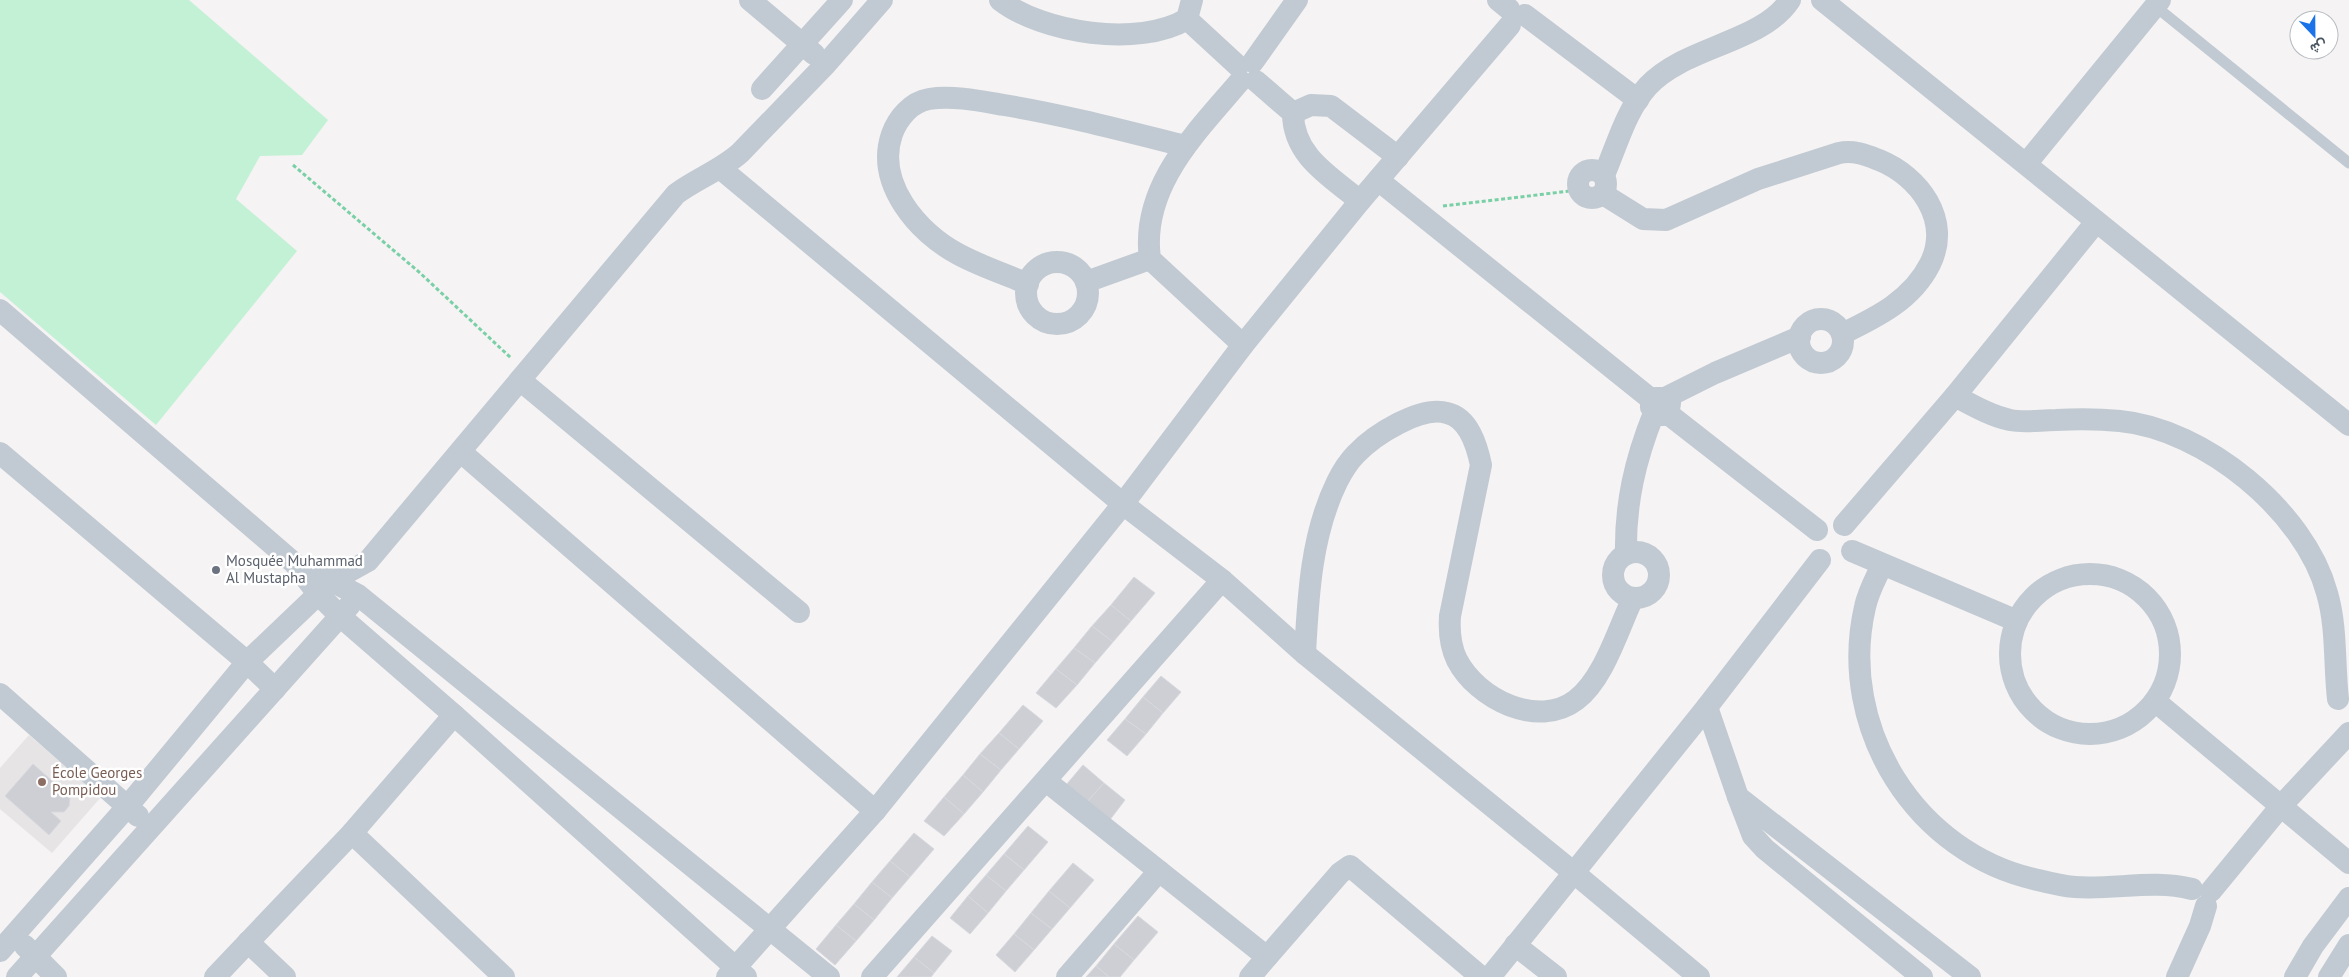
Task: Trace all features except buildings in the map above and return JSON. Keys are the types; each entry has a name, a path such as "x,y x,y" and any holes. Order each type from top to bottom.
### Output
{"street":[{"path":"750,0 826,64"},
{"path":"762,89 842,0"},
{"path":"0,951 127,806 247,662 325,588 368,561 676,194 720,168 740,153 826,64 882,0"},
{"path":"1000,0 1018,12 1036,19 1083,32 1112,36 1145,34 1176,26 1189,10 1247,72 1293,113 1296,138 1302,149 1360,201"},
{"path":"1243,345 1150,259 1148,226 1156,199 1185,146 1247,72 1297,0"},
{"path":"1579,190 1583,196 1597,198 1638,100 1649,86 1675,66 1770,20 1783,11 1790,0"},
{"path":"1822,0 2349,425"},
{"path":"2026,164 2154,2"},
{"path":"0,310 325,588 341,617 454,715 736,974 771,930 875,811 1122,504 1243,345 1516,10 1638,100"},
{"path":"1028,284 950,250 916,222 902,202 892,178 889,147 893,132 912,106 931,98 987,102 1035,110 1185,146"},
{"path":"1293,113 1311,104 1331,106 1398,157"},
{"path":"1603,184 1643,219 1666,220 1758,179 1839,153 1849,151 1861,153 1895,166 1914,181 1929,201 1937,231 1934,254 1923,277 1910,293 1882,314 1842,334"},
{"path":"720,168 1122,504 1222,580 1305,654 1699,977"},
{"path":"1378,180 1817,530"},
{"path":"1844,525 1955,396 2096,222"},
{"path":"1086,282 1150,259"},
{"path":"1056,262 1072,266 1086,282 1088,297 1082,310 1072,320 1058,324 1044,321 1032,312 1027,298 1028,284 1033,274 1041,267 1056,262"},
{"path":"1818,320 1832,322 1842,334 1843,341 1840,352 1832,360 1825,363 1814,362 1807,358 1801,348 1800,337 1805,327 1818,320"},
{"path":"1626,554 1627,504 1633,474 1660,406 1715,373 1800,337"},
{"path":"523,376 799,612"},
{"path":"1955,396 1990,414 2015,421 2089,420 2147,424 2190,441 2215,454 2236,471 2287,520 2314,559 2328,594 2332,617 2338,699"},
{"path":"1305,654 1309,588 1321,525 1339,478 1355,455 1368,443 1403,422 1431,412 1449,413 1462,422 1475,442 1481,465 1450,616 1449,632 1457,660 1475,683 1511,706 1525,710 1546,713 1564,708 1576,700 1595,680 1632,598"},
{"path":"461,452 875,811"},
{"path":"0,453 247,662 275,689"},
{"path":"1834,522 1844,525 1850,532 1853,542 1852,552 1846,559 1838,563 1829,564 1820,560 1812,546 1812,537 1825,524 1834,522"},
{"path":"1634,552 1646,554 1655,562 1658,570 1658,582 1652,592 1641,598 1632,598 1620,592 1613,578 1615,564 1626,554 1634,552"},
{"path":"1852,552 2017,621"},
{"path":"1490,977 1707,707 1820,560"},
{"path":"17,977 341,617 358,595 368,561"},
{"path":"1882,565 1865,607 1860,656 1863,695 1869,721 1883,761 1904,794 1924,818 1977,857 2011,872 2037,880 2076,887 2170,884 2203,895"},
{"path":"2095,574 2126,583 2151,602 2157,610 2166,630 2170,661 2165,682 2147,710 2130,724 2109,732 2075,733 2049,723 2028,705 2021,696 2012,676 2010,642 2017,621 2036,595 2063,579 2095,574"},
{"path":"872,977 1222,580"},
{"path":"325,588 358,595 829,977"},
{"path":"0,694 151,826"},
{"path":"2154,701 2349,863"},
{"path":"1707,707 1753,836 1765,849 1922,977"},
{"path":"215,977 352,832 454,715"},
{"path":"2177,977 2200,926 2203,895 2281,806 2349,733"},
{"path":"1046,781 1267,957"},
{"path":"1738,797 1970,977"},
{"path":"352,832 504,977"},
{"path":"1250,977 1340,873 1350,866 1482,977"},
{"path":"1067,977 1159,871"},
{"path":"2295,977 2313,946 2349,898"},
{"path":"1874,937 1890,915"},
{"path":"15,934 56,977"},
{"path":"1898,956 1915,934"},
{"path":"248,942 285,977"},
{"path":"1515,945 1556,977"},
{"path":"2329,977 2349,945"}],"lane":[{"path":"2154,2 2349,163"}],"path":[{"path":"293,165 419,272 523,376"},
{"path":"1413,209 1579,190"}],"shaded area":[{"name":"École Georges Pompidou","path":"29,735 101,797 52,853 0,809 0,768"}],"green space":[{"path":"0,0 189,0 328,120 302,155 260,156 236,199 297,251 156,425 0,292"}],"place":[{"name":"Mosquée Muhammad Al Mustapha","path":"216,570"},
{"name":"École Georges Pompidou","path":"42,782"}]}
